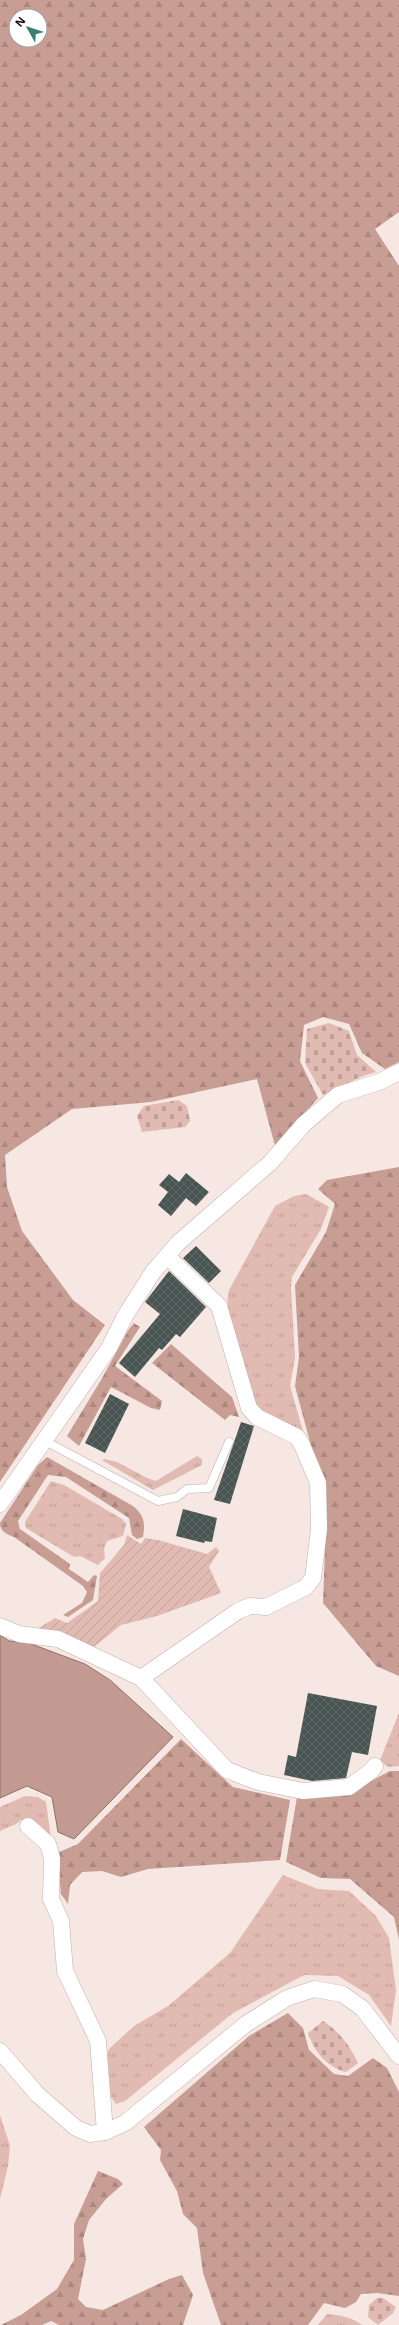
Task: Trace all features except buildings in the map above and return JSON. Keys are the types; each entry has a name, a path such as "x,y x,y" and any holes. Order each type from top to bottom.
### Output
{"street":[{"path":"0,1504 109,1348 125,1316 153,1272 178,1243 270,1164 304,1124 338,1095 379,1082 399,1072"},
{"path":"141,1678 238,1611 250,1606 266,1607 306,1586 313,1578 319,1529 318,1483 302,1445 297,1437 257,1417 249,1408 219,1306 167,1256"},
{"path":"0,1626 19,1634 58,1639 141,1678 226,1770 258,1782 303,1791 348,1787 371,1771 375,1766"},
{"path":"28,1826 48,1844 52,1858 51,1899 61,1921 66,1971 98,2041 105,2132"},
{"path":"0,2051 37,2094 76,2128 90,2134 105,2132 125,2123 246,2024 287,1998 314,1989 342,1994 362,2008 399,2056"}],"lane":[{"path":"45,1441 158,1501 177,1497 187,1489 209,1488 228,1442"}],"green space":[{"path":"0,0 399,0 399,212 375,229 399,266 399,1062 385,1069 362,1053 349,1024 323,1017 304,1025 300,1061 318,1098 275,1146 257,1079 151,1102 72,1109 5,1155 7,1187 22,1231 73,1300 105,1325 0,1482"},
{"path":"329,1023 349,1031 357,1055 376,1072 363,1076 323,1095 305,1063 307,1029"},
{"path":"178,1100 187,1106 190,1121 185,1127 142,1132 137,1116 144,1106"},
{"path":"399,1167 399,1676 376,1666 323,1603 325,1550 322,1487 295,1386 299,1357 295,1285 326,1232 335,1204 318,1189 327,1180"},
{"path":"306,1194 329,1207 321,1229 292,1277 291,1287 295,1358 290,1386 303,1431 296,1431 257,1408 232,1332 228,1302 229,1290 275,1206 294,1196"},
{"path":"134,1323 140,1327 115,1366 162,1401 160,1410 151,1408 111,1387 79,1446 67,1436 101,1380 129,1329"},
{"path":"171,1344 232,1397 239,1417 230,1415 225,1420 152,1363"},
{"path":"197,1456 202,1459 202,1465 153,1490 102,1460 104,1459 117,1462 147,1478 156,1481"},
{"path":"47,1457 133,1506 140,1513 144,1524 143,1537 137,1539 132,1535 129,1518 66,1477 48,1475 18,1521 20,1529 70,1564 69,1569 88,1582 94,1575 97,1576 93,1600 68,1617 63,1615 82,1603 87,1592 83,1586 14,1537 4,1532 0,1526 0,1523 38,1465"},
{"path":"51,1481 64,1485 122,1519 126,1524 123,1536 107,1541 104,1549 105,1558 98,1565 80,1556 74,1557 26,1528 25,1522"},
{"path":"127,1535 141,1544 145,1538 158,1540 207,1554 216,1547 219,1551 209,1567 221,1593 157,1616 121,1625 89,1651 34,1631 55,1618 67,1623 98,1601 100,1573 124,1545"},
{"path":"399,1713 399,1766 388,1767 380,1760"},
{"path":"181,1739 233,1787 290,1800 280,1860 148,1869 121,1877 102,1871 82,1872 70,1885 68,1904 61,1894 57,1853 78,1844"},
{"path":"390,1771 399,1771 399,1940 394,1917 350,1879 321,1878 286,1862 297,1797 342,1796"},
{"path":"25,1796 38,1797 46,1802 51,1838 33,1822 21,1820 16,1824 0,1831 0,1807"},
{"path":"283,1875 318,1889 349,1891 376,1916 389,1938 396,1990 391,2026 369,1995 338,1976 304,1975 233,2013 125,2101 116,2104 111,2097 107,2053 110,2048 134,2026 168,2006 230,1953"},
{"path":"288,2013 303,2028 309,2050 334,2074 348,2076 373,2058 387,2068 399,2092 399,2296 377,2293 361,2294 356,2302 345,2308 324,2303 308,2325 221,2325 203,2273 197,2228 183,2214 177,2191 160,2160 161,2150 144,2127 249,2036"},
{"path":"323,2021 344,2039 358,2063 346,2072 339,2070 327,2062 317,2052 311,2040 308,2033"},
{"path":"0,2115 10,2146 8,2166 0,2199"},
{"path":"98,2171 118,2179 123,2184 106,2199 89,2220 83,2239 86,2259 78,2299 86,2307 103,2310 169,2279 182,2275 193,2295 183,2325 59,2325 51,2321 42,2325 1,2325 21,2315 57,2289 74,2260 74,2224"},
{"path":"377,2298 383,2298 396,2307 393,2313 378,2325 368,2317 369,2305"},
{"path":"327,2314 345,2317 362,2325 318,2325"}],"shaded area":[{"path":"0,1635 9,1641 26,1642 85,1664 110,1680 173,1737 74,1839 58,1832 52,1797 27,1786 0,1798"}]}
